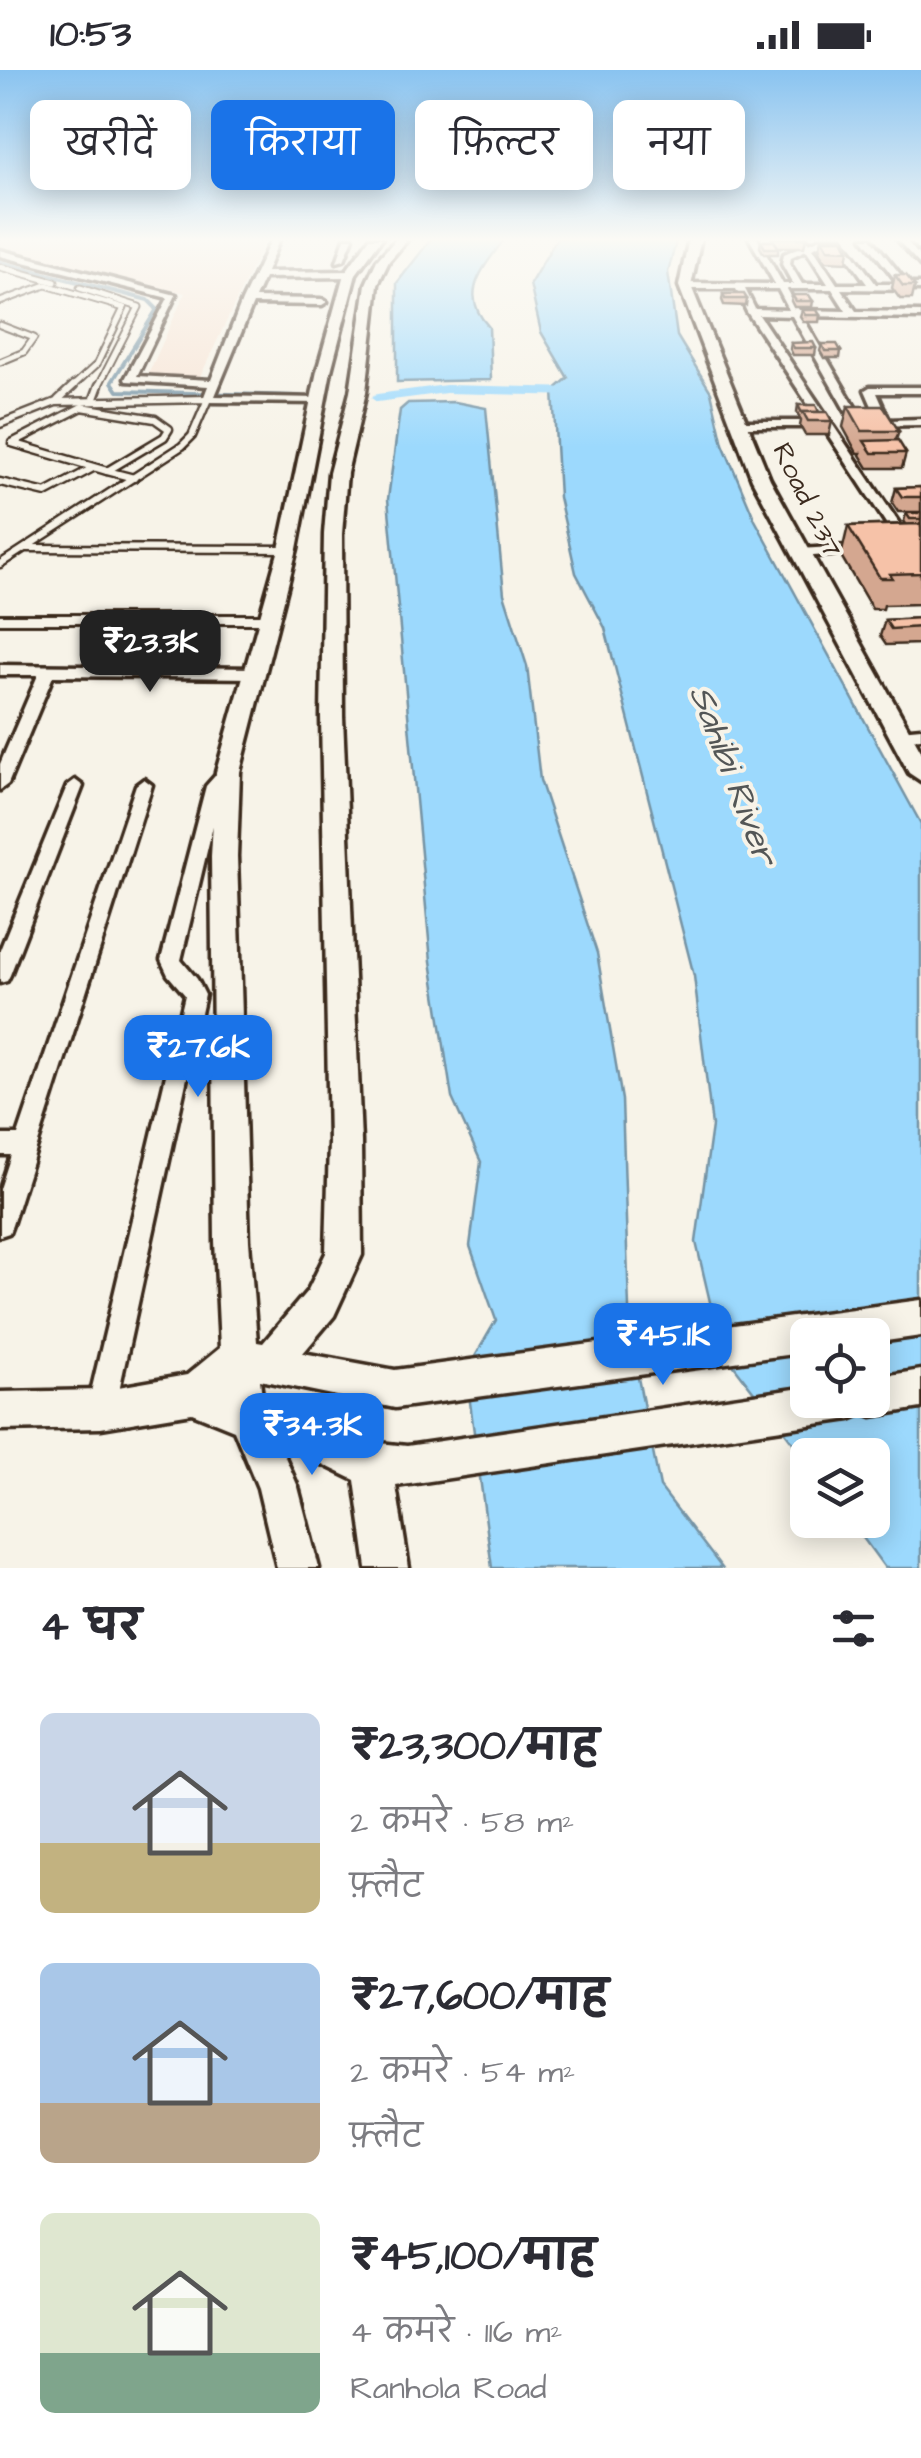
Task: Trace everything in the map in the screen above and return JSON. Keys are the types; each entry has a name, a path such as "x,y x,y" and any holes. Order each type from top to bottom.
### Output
{"street":[{"path":"166,308 130,378 211,391 320,400"},
{"path":"211,391 244,308"},
{"path":"298,1568 264,1418 271,1364 227,1000 224,856 228,772 288,549 337,308"},
{"path":"0,1411 101,1409 195,1393 271,1364 336,1278 346,1244 332,736 333,534 338,474 358,392 369,308"},
{"name":"Road 237","path":"694,308 772,504 921,773"},
{"path":"750,308 921,566"},
{"path":"792,308 859,424"},
{"path":"849,308 853,314"},
{"path":"752,312 921,315"},
{"path":"840,390 921,390"},
{"path":"870,390 886,423"},
{"path":"743,424 921,422"},
{"path":"890,548 908,547"},
{"path":"800,553 872,549"},
{"path":"0,670 255,672"},
{"path":"0,784 46,671"},
{"path":"900,736 921,734"},
{"path":"101,1409 195,995 192,984 172,966 171,960 214,786 228,772"},
{"path":"0,1226 144,784"},
{"path":"0,976 75,786"},
{"path":"0,1144 26,1145"},
{"path":"271,1364 346,1382 395,1388 921,1318"},
{"path":"890,1394 921,1390"},
{"path":"195,1393 226,1410 264,1418 376,1463 790,1408"},
{"path":"376,1463 388,1568"}],"lane":[{"path":"56,402 97,364 124,308"},
{"path":"93,401 105,368 138,308"},
{"path":"0,325 34,338 24,352 0,362"},
{"path":"0,424 56,402 211,391"},
{"path":"0,564 187,442 211,391"},
{"path":"0,450 82,406 118,416 156,418 170,430 107,471"},
{"path":"12,444 134,478"},
{"path":"0,482 46,494 93,468"},
{"path":"24,548 288,549"},
{"path":"0,619 269,619"}],"shaded area":[{"path":"178,308 233,308 200,377 147,377"}],"water":[{"path":"397,308 477,308 489,327 491,380 397,382"},
{"name":"Sahibi River","path":"535,308 673,308 677,336 711,392 723,444 755,520 921,824 921,1568 885,1568 863,1538 890,1538 890,1438 790,1439 721,1349 696,1242 712,1126 694,976 605,628 576,573 559,497 553,391 568,378 541,332"},
{"path":"455,402 486,408 504,594 527,666 540,780 597,953 622,1100 630,1338 660,1487 722,1568 492,1568 466,1372 496,1320 470,1246 481,1162 452,1098 431,961 388,499 400,410 408,403"}],"building":[{"path":"802,310 817,310 820,315 805,315"},
{"path":"813,342 816,348 794,348 791,343"},
{"path":"822,344 837,344 841,351 825,351"},
{"path":"798,405 816,405 819,412 802,413"},
{"path":"848,406 883,406 899,431 862,431"},
{"path":"803,412 827,412 832,421 808,421"},
{"path":"898,440 906,453 872,453 864,441"},
{"path":"921,487 921,497 902,497 896,488"},
{"path":"906,513 921,513 921,519 910,519"},
{"path":"919,524 921,573 890,574 892,578 880,578 848,526"},
{"path":"921,618 921,627 891,629 885,620"}],"waterway":[{"path":"156,308 112,382 118,391 300,396"},
{"path":"377,398 446,389 580,392"}]}
